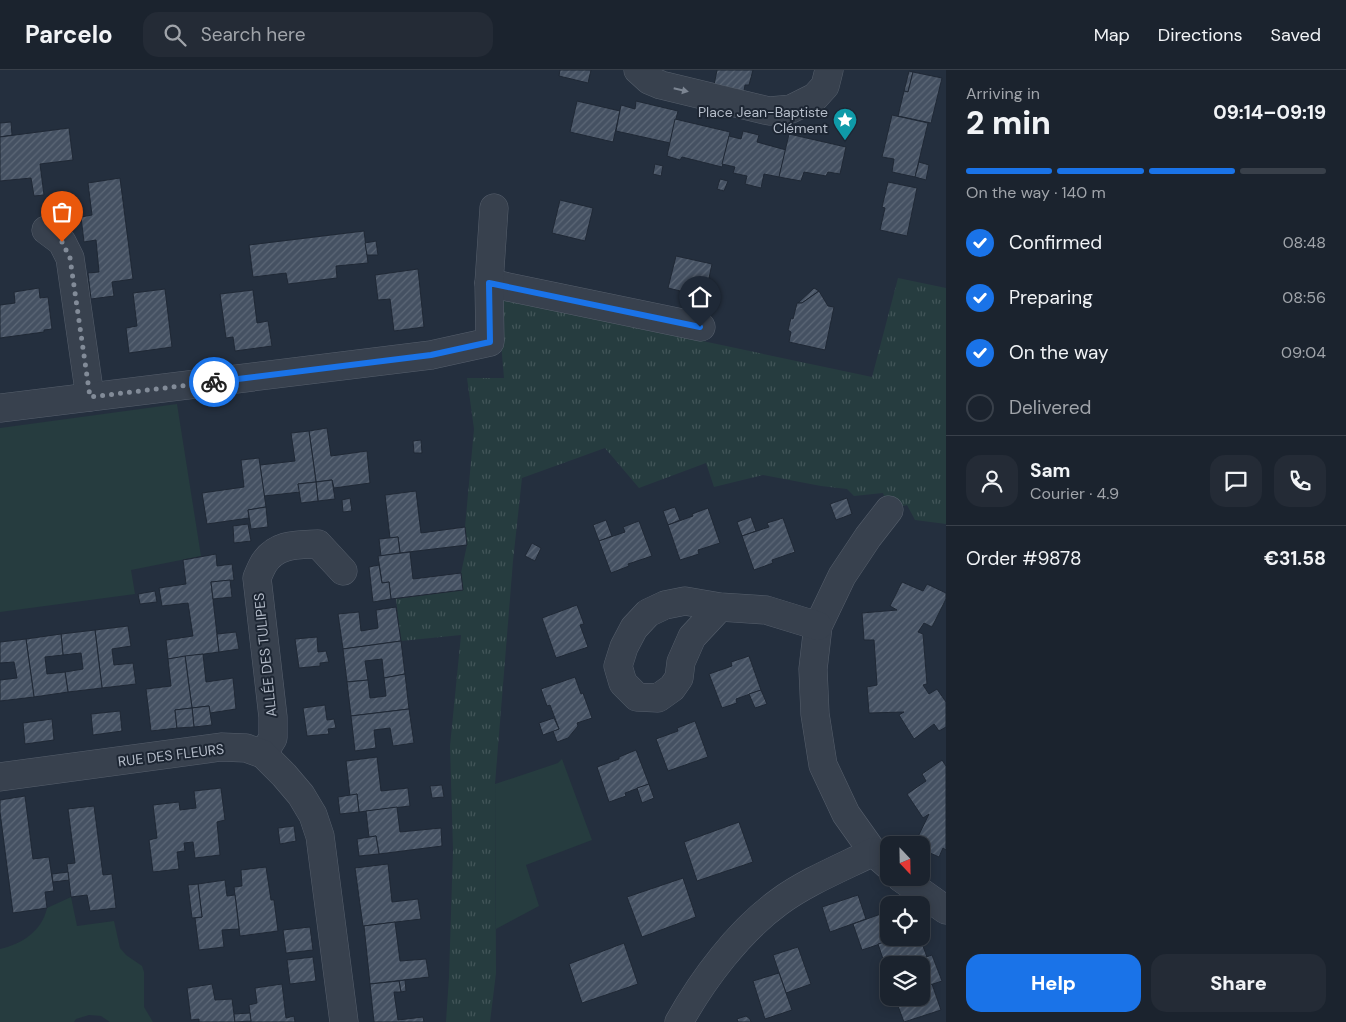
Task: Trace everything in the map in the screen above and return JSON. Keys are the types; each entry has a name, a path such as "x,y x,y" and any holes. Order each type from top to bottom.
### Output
{"street":[{"path":"638,70 649,80 661,85 769,111 791,109 815,97 825,86 829,70"},
{"path":"0,408 431,355 490,342 489,283 494,208"},
{"path":"46,230 62,242 70,258 90,397"},
{"path":"489,283 700,327"},
{"path":"880,858 846,814 823,765 815,714 813,669 818,626 842,576 868,536 888,510"},
{"name":"ALLÉE DES TULIPES","path":"263,754 273,738 273,717 257,578 264,563 274,552 286,546 318,544 343,571"},
{"path":"720,607 766,610 818,626"},
{"name":"RUE DES FLEURS","path":"0,777 221,747 246,748 263,754"},
{"path":"263,754 284,775 300,795 313,815 320,836 344,1022"},
{"path":"679,1022 718,964 751,926 779,902 820,878 880,859"},
{"path":"912,886 946,910"}],"green space":[{"path":"898,278 946,288 946,524 915,520 907,505 889,510 883,493 854,496 847,489 763,475 714,487 706,463 639,488 605,448 522,478 513,561 495,784 496,973 490,1022 446,1022 453,850 450,746 461,635 401,641 396,599 463,590 461,573 467,545 465,527 474,429 467,378 504,378 501,343 504,299 872,377"},
{"path":"177,404 201,556 131,570 135,594 0,612 0,428"},
{"path":"562,759 592,840 526,865 539,906 496,929 495,784 558,763"},
{"path":"71,897 77,926 114,921 120,948 126,955 142,966 144,972 144,1007 153,1022 110,1022 101,1016 89,1015 76,1019 74,1022 0,1022 0,949 16,944 30,935 41,923 47,908"}],"building":[{"path":"560,70 591,70 588,83 559,76"},
{"path":"717,70 753,70 749,85 745,85 743,97 713,90"},
{"path":"909,71 913,72 908,92 904,91"},
{"path":"913,72 942,78 931,123 898,116 904,91 908,92"},
{"path":"577,101 620,111 613,142 570,132"},
{"path":"636,101 678,111 670,143 616,131 621,105 635,109"},
{"path":"892,115 928,123 915,177 892,172 894,159 882,157"},
{"path":"675,119 730,132 722,167 682,157 680,160 667,156"},
{"path":"11,122 12,135 0,137 0,123"},
{"path":"69,128 73,160 40,164 44,195 34,196 31,178 0,181 0,137"},
{"path":"743,131 759,135 757,142 786,150 779,177 764,174 761,188 745,184 747,176 733,173 735,167 722,164 729,136 741,139"},
{"path":"789,134 846,147 840,174 828,172 826,176 804,172 801,181 779,177"},
{"path":"919,162 929,165 926,180 915,177"},
{"path":"655,164 663,166 661,176 653,174"},
{"path":"120,178 133,279 112,282 114,296 91,299 88,273 99,272 96,240 84,242 81,217 92,215 88,183"},
{"path":"720,179 728,181 724,191 717,189"},
{"path":"888,182 917,188 907,236 880,230 885,208 882,207"},
{"path":"560,200 593,208 585,241 552,233"},
{"path":"364,231 368,263 336,266 337,278 288,284 286,273 253,277 249,245"},
{"path":"376,241 378,255 367,255 365,243"},
{"path":"676,256 712,264 705,297 668,288"},
{"path":"418,269 424,327 394,331 390,299 378,300 375,275"},
{"path":"39,288 40,298 48,297 52,329 44,330 44,332 0,338 0,305 15,303 14,292"},
{"path":"814,288 819,291 802,303 798,303"},
{"path":"165,289 172,347 129,353 126,328 137,326 133,293"},
{"path":"253,290 257,323 268,321 272,346 235,351 233,337 226,338 220,294"},
{"path":"819,291 828,306 834,307 825,350 789,342 791,332 788,330 797,303 802,303"},
{"path":"327,428 331,456 367,451 370,483 334,488 332,480 316,482 309,431"},
{"path":"309,431 316,482 298,484 300,492 264,496 260,465 295,461 291,433"},
{"path":"421,440 422,453 414,453 413,441"},
{"path":"259,458 266,507 248,510 249,518 207,524 202,493 244,487 241,460"},
{"path":"332,480 335,499 318,501 316,482"},
{"path":"316,482 318,501 301,503 298,484"},
{"path":"416,491 421,533 465,527 467,545 400,553 398,537 390,538 385,495"},
{"path":"350,498 352,511 343,512 342,500"},
{"path":"847,498 852,514 836,520 830,504"},
{"path":"266,507 268,527 251,529 248,510"},
{"path":"675,507 680,520 668,525 663,511"},
{"path":"708,508 720,543 698,550 699,554 680,560 668,525"},
{"path":"751,517 756,531 742,536 737,522"},
{"path":"783,518 795,552 772,560 773,563 754,570 742,536 769,527 767,523"},
{"path":"606,520 612,536 599,541 593,525"},
{"path":"639,521 652,556 628,564 629,566 611,573 599,541 625,532 623,527"},
{"path":"248,524 251,541 234,543 233,526"},
{"path":"398,537 400,553 381,556 379,539"},
{"path":"532,543 541,548 535,561 525,556"},
{"path":"410,552 413,579 461,573 463,590 391,599 389,582 382,583 378,556"},
{"path":"216,554 217,566 232,564 234,580 211,582 219,652 168,659 166,640 193,636 188,603 162,606 159,588 186,584 183,560"},
{"path":"379,565 382,583 389,582 391,599 373,602 369,567"},
{"path":"230,580 232,597 213,599 211,582"},
{"path":"902,582 923,591 927,584 946,593 946,599 932,627 924,623 918,632 923,634 927,684 923,685 929,694 937,689 946,702 946,727 939,731 934,724 914,739 899,715 904,712 869,713 867,687 877,685 874,640 864,640 862,613 897,610 890,606"},
{"path":"155,591 157,602 140,604 138,594"},
{"path":"577,605 584,624 580,625 588,647 556,658 542,618"},
{"path":"396,607 401,641 343,649 338,614 359,612 361,631 378,628 376,610"},
{"path":"128,626 131,646 112,649 114,665 133,663 136,684 102,688 95,630"},
{"path":"95,630 102,688 68,692 65,672 83,669 81,653 63,655 61,634"},
{"path":"236,632 239,649 219,652 217,634"},
{"path":"61,634 63,655 45,657 47,674 65,672 68,692 34,697 26,639"},
{"path":"317,637 318,652 326,651 329,662 320,663 320,666 299,668 295,639"},
{"path":"26,639 34,697 0,701 0,680 17,678 14,662 0,663 0,642"},
{"path":"401,641 405,674 384,678 382,659 365,661 368,680 347,682 343,649"},
{"path":"203,654 206,682 233,678 236,709 210,713 209,706 192,708 185,656"},
{"path":"185,656 192,708 175,710 177,728 151,731 146,689 171,686 168,659"},
{"path":"749,656 761,690 736,699 737,703 722,708 709,674 732,666 731,662"},
{"path":"405,674 409,709 351,716 347,682 368,680 370,698 386,696 384,678"},
{"path":"575,677 592,718 577,723 578,726 568,738 557,742 553,731 559,729 550,705 547,706 541,689"},
{"path":"761,690 767,704 755,708 749,694"},
{"path":"325,705 327,720 334,719 336,728 328,729 329,734 307,736 303,708"},
{"path":"209,706 212,725 194,727 192,708"},
{"path":"192,708 194,727 177,728 175,710"},
{"path":"409,709 414,743 393,746 390,728 374,730 376,748 355,751 351,716"},
{"path":"120,711 122,731 93,735 91,714"},
{"path":"554,718 559,729 543,735 539,723"},
{"path":"52,719 54,740 25,744 23,723"},
{"path":"695,721 708,757 668,771 656,739 678,731 677,728"},
{"path":"636,750 649,784 625,793 626,796 609,802 597,767"},
{"path":"377,757 381,791 408,788 410,806 359,812 357,794 350,796 346,761"},
{"path":"942,760 946,766 946,850 943,848 939,857 930,853 930,836 918,836 929,814 923,818 907,794 926,781 922,774"},
{"path":"649,784 654,798 642,803 637,788"},
{"path":"442,785 444,797 432,798 430,786"},
{"path":"221,788 225,820 217,822 220,855 195,858 193,842 184,843 185,851 177,852 179,869 153,872 149,840 157,838 153,805 179,802 180,810 196,808 194,791"},
{"path":"357,794 359,812 340,814 338,797"},
{"path":"25,796 33,859 49,857 54,891 45,892 47,908 13,913 0,800"},
{"path":"94,806 103,875 112,874 116,908 90,911 87,895 71,897 67,864 75,863 68,809"},
{"path":"397,807 400,832 441,828 442,846 379,854 376,836 369,837 366,811"},
{"path":"739,822 753,862 697,881 684,842"},
{"path":"294,826 296,841 280,844 278,828"},
{"path":"376,836 379,854 359,856 357,839"},
{"path":"388,864 392,902 418,899 421,919 363,926 355,868"},
{"path":"266,867 271,900 274,900 278,931 240,936 234,887 242,886 241,870"},
{"path":"68,872 69,880 53,882 52,874"},
{"path":"683,878 696,917 642,937 627,897"},
{"path":"225,880 227,896 235,895 239,929 222,930 224,947 199,950 195,918 202,917 198,884"},
{"path":"198,884 202,917 192,918 188,885"},
{"path":"858,895 866,919 830,932 822,907"},
{"path":"880,914 880,944 862,950 853,924"},
{"path":"395,922 400,961 426,959 429,977 370,984 364,926"},
{"path":"310,927 313,950 286,953 283,930"},
{"path":"624,943 638,984 582,1003 569,964"},
{"path":"880,943 880,946 923,946 927,956 882,956 878,944"},
{"path":"798,947 811,984 786,993 773,955"},
{"path":"932,955 942,981 930,985 930,956"},
{"path":"313,957 316,981 290,984 287,960"},
{"path":"779,973 792,1010 765,1019 753,981"},
{"path":"405,980 406,991 401,992 399,981"},
{"path":"399,981 401,992 394,992 398,1020 423,1017 424,1022 374,1022 370,984"},
{"path":"212,984 215,1000 232,999 235,1022 199,1022 199,1019 191,1020 187,988"},
{"path":"282,984 286,1018 294,1016 295,1022 251,1022 249,1005 257,1003 255,988"},
{"path":"932,984 941,1010 904,1022 898,1006 930,1006 930,985"},
{"path":"250,1013 251,1021 235,1022 234,1014"},
{"path":"746,1016 751,1022 738,1022 737,1019"}],"way so far":[{"path":"62,242 70,258 90,397 214,382"}],"place":[{"name":"Place Jean-Baptiste Clément","path":"845,141"}],"route":[{"path":"214,382 431,355 490,342 489,283 700,327"}]}
